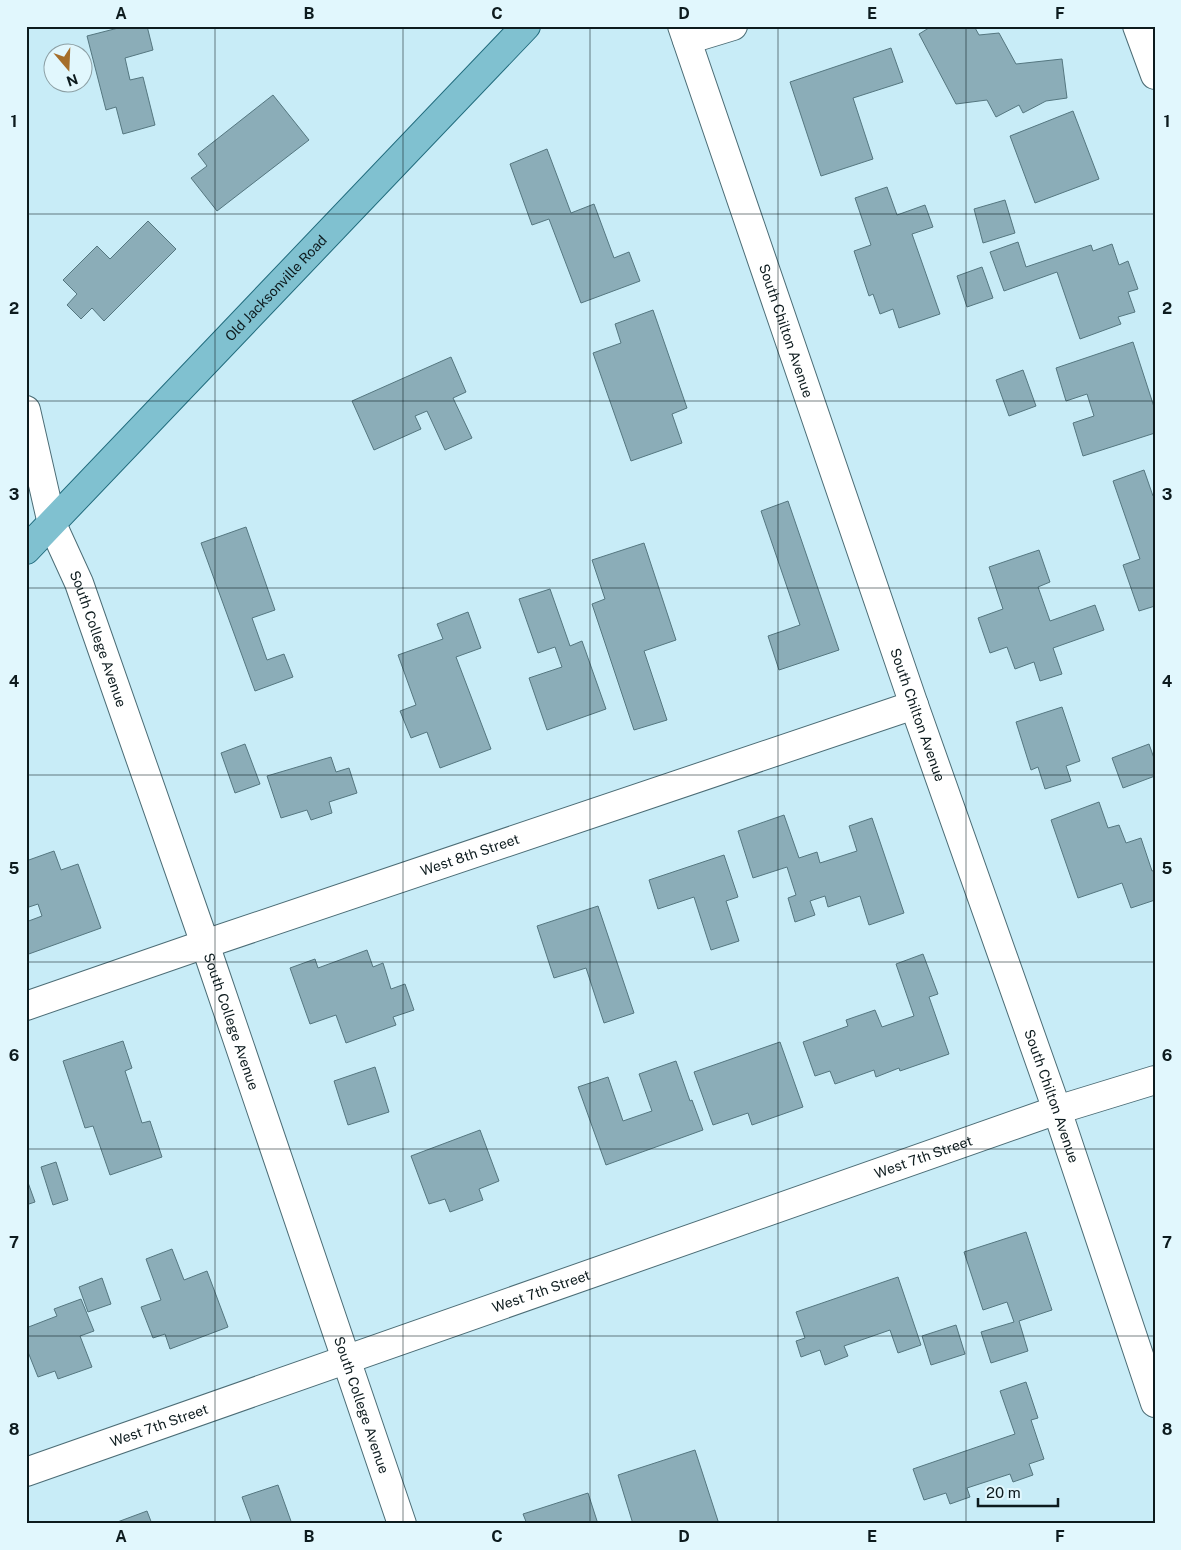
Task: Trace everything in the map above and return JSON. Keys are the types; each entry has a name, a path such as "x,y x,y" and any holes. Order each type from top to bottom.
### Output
{"main road":[{"name":"Old Jacksonville Road","path":"26,550 526,26"}],"street":[{"path":"685,33 733,26"},
{"path":"1137,26 1155,75"},
{"name":"South Chilton Avenue","path":"685,33 914,705 1057,1110 1155,1403"},
{"name":"South College Avenue","path":"26,410 52,524 79,582 205,944 402,1524"},
{"path":"26,535 52,524"},
{"name":"West 8th Street","path":"26,1006 914,705"},
{"name":"West 7th Street","path":"26,1472 1057,1110 1155,1080"}],"building":[{"path":"126,26 147,26 153,50 125,58 130,80 143,77 155,125 123,134 116,107 106,110 92,55 92,42 89,42 87,36"},
{"path":"932,26 974,26 979,35 999,33 1016,64 1062,59 1067,98 1046,101 1023,113 1019,105 996,117 987,100 956,104 919,34"},
{"path":"891,48 903,82 853,98 873,159 821,176 790,82"},
{"path":"273,95 309,140 217,211 191,178 207,166 198,154"},
{"path":"1073,111 1099,179 1035,203 1010,136"},
{"path":"547,149 571,213 594,204 614,258 629,252 640,281 581,303 549,219 532,225 510,164"},
{"path":"887,187 897,215 925,205 933,227 912,234 940,314 899,328 893,309 880,314 873,294 869,296 854,251 871,245 855,198"},
{"path":"1005,200 1015,233 983,243 974,209"},
{"path":"148,221 176,249 104,321 92,308 81,319 67,305 77,294 63,280 97,246 110,259"},
{"path":"1018,242 1026,267 1091,245 1093,251 1112,244 1119,265 1128,261 1138,289 1128,292 1135,312 1118,317 1121,324 1080,339 1057,272 1004,291 990,252"},
{"path":"982,267 993,298 967,307 957,276"},
{"path":"653,310 687,408 672,414 682,443 631,461 593,353 621,343 615,324"},
{"path":"1133,342 1155,410 1155,433 1083,456 1073,423 1094,416 1087,394 1066,401 1056,368"},
{"path":"451,357 466,392 453,398 472,438 445,450 427,411 415,416 421,429 374,450 352,401"},
{"path":"1023,370 1036,406 1009,416 996,380"},
{"path":"1144,470 1153,496 1155,496 1155,606 1139,611 1123,565 1140,559 1113,481"},
{"path":"788,501 839,650 779,670 768,636 800,625 761,511"},
{"path":"246,527 275,610 252,618 267,660 284,654 293,677 255,691 201,543"},
{"path":"644,543 676,640 644,651 667,720 634,730 592,604 605,599 592,560"},
{"path":"1039,550 1050,582 1038,587 1050,621 1095,605 1104,630 1053,648 1062,674 1040,681 1034,662 1015,669 1007,647 990,653 978,618 1003,609 989,567"},
{"path":"550,589 570,646 582,641 606,709 547,730 529,678 562,667 555,647 538,653 519,599"},
{"path":"468,612 481,648 456,657 491,749 440,768 427,732 411,738 400,711 416,705 398,655 443,639 437,624"},
{"path":"1062,707 1080,761 1066,766 1071,781 1045,789 1038,767 1031,770 1016,722"},
{"path":"245,744 260,784 235,793 221,753"},
{"path":"1149,744 1155,761 1155,776 1123,788 1112,758"},
{"path":"331,757 336,772 349,768 357,793 329,802 332,813 311,820 307,810 281,818 267,776"},
{"path":"1099,802 1108,828 1119,825 1126,843 1141,838 1152,871 1155,870 1155,900 1131,908 1122,883 1078,898 1051,820"},
{"path":"784,815 799,858 817,852 820,863 857,851 849,826 872,818 904,913 869,925 860,896 828,907 825,896 810,901 815,915 795,922 788,898 796,895 787,867 753,878 738,831"},
{"path":"54,851 61,870 78,864 101,928 26,955 26,922 42,916 38,904 26,908 26,861"},
{"path":"724,855 738,897 726,901 739,941 711,950 694,897 658,909 649,880"},
{"path":"598,906 634,1013 604,1023 586,968 554,978 537,926"},
{"path":"367,950 373,967 383,963 391,989 405,984 414,1010 393,1017 396,1025 346,1043 336,1015 310,1024 290,968 315,959 318,968"},
{"path":"923,954 938,994 929,997 949,1054 900,1071 899,1068 876,1077 874,1070 835,1084 830,1071 815,1076 803,1042 848,1026 846,1020 875,1010 882,1027 914,1016 896,964"},
{"path":"123,1041 132,1068 125,1071 142,1123 150,1121 162,1157 110,1175 93,1126 85,1128 63,1061"},
{"path":"780,1042 803,1107 752,1125 748,1113 713,1125 694,1072"},
{"path":"676,1061 690,1101 692,1100 703,1130 606,1165 578,1087 608,1077 623,1121 652,1111 639,1074"},
{"path":"375,1067 389,1112 348,1125 334,1081"},
{"path":"480,1130 499,1181 479,1189 483,1200 450,1212 445,1199 429,1204 411,1156"},
{"path":"56,1162 68,1200 53,1205 41,1167"},
{"path":"26,1177 35,1202 26,1205"},
{"path":"1026,1232 1052,1310 1019,1321 1028,1351 991,1363 981,1332 1014,1322 1007,1302 983,1310 964,1252"},
{"path":"172,1249 184,1280 207,1271 228,1327 170,1349 165,1334 153,1338 141,1307 161,1300 146,1259"},
{"path":"898,1277 921,1345 898,1353 890,1330 844,1346 848,1356 825,1365 820,1350 801,1357 796,1341 805,1338 796,1312"},
{"path":"102,1278 111,1304 88,1312 79,1287"},
{"path":"81,1299 94,1331 80,1336 92,1367 58,1379 55,1371 38,1377 26,1347 26,1328 57,1316 54,1309"},
{"path":"956,1325 965,1354 931,1365 922,1336"},
{"path":"1026,1382 1038,1418 1031,1420 1044,1459 1029,1464 1033,1475 1013,1482 1010,1474 967,1488 970,1497 950,1504 946,1493 924,1500 913,1469 1015,1434 1000,1391"},
{"path":"695,1450 719,1524 633,1524 618,1475"},
{"path":"278,1485 292,1524 252,1524 242,1497"},
{"path":"588,1493 598,1524 527,1524 523,1514"},
{"path":"147,1511 152,1524 112,1524"}]}
